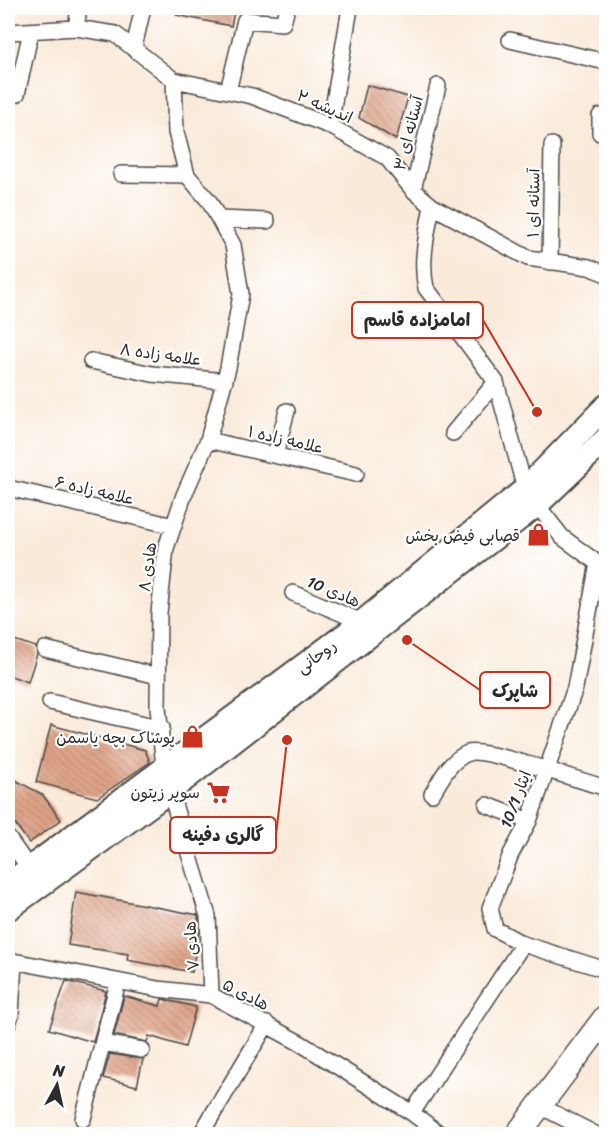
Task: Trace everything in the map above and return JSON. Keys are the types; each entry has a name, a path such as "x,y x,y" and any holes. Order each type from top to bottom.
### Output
{"main road":[{"name":"روحانی","path":"8,884 28,868 170,791 531,497 606,406"},
{"name":"روحانی","path":"8,909 164,768 606,439"},
{"path":"518,1134 606,1017"}],"street":[{"path":"76,28 79,8"},
{"path":"134,47 143,8"},
{"path":"228,91 245,20 283,23 286,8"},
{"path":"330,126 350,8"},
{"name":"اندیشه ۲","path":"8,33 76,28 115,34 174,80 252,96 330,126 387,158 413,190 432,206 528,258 589,267 606,274"},
{"path":"17,94 31,31"},
{"path":"510,40 606,62"},
{"path":"121,174 187,175 176,132 174,80"},
{"name":"آستانه ای ۳","path":"413,190 438,86"},
{"path":"600,116 600,133 606,134"},
{"name":"آستانه ای ۱","path":"550,262 552,145"},
{"name":"هادی ۸","path":"164,768 162,728 158,707 158,676 159,614 166,548 208,440 225,381 241,294 233,245 209,201 187,175"},
{"path":"432,206 424,253 423,275 426,288 496,382 531,497 562,537 602,567"},
{"path":"219,219 267,220"},
{"name":"علامه زاده ۸","path":"91,361 152,374 225,381"},
{"path":"453,433 496,382"},
{"path":"275,455 287,411"},
{"name":"علامه زاده ۱","path":"208,440 356,474"},
{"name":"علامه زاده ۶","path":"8,488 174,526"},
{"name":"ایثار 10/1","path":"602,567 575,688 528,821 511,854 490,908 495,929 523,944 606,970"},
{"name":"هادی 10","path":"293,593 362,622"},
{"path":"45,649 158,676"},
{"path":"50,702 162,728"},
{"path":"432,794 450,764 470,752 495,755 606,788"},
{"name":"هادی ۷","path":"170,791 208,916 211,995"},
{"path":"487,805 528,821"},
{"path":"8,838 28,868"},
{"path":"412,1113 523,944"},
{"path":"8,1024 11,1015 11,961"},
{"name":"هادی ۵","path":"11,961 118,982 211,995 267,1024 412,1113 440,1134"},
{"path":"83,1119 118,982"},
{"path":"202,1132 267,1024"},
{"path":"103,1043 142,1050"},
{"path":"540,1106 595,1134"}],"building":[{"path":"177,8 235,8 231,26 176,15"},
{"path":"367,85 408,97 396,140 359,118"},
{"path":"8,638 36,647 37,654 28,682 8,675"},
{"path":"51,725 145,750 150,762 97,798 36,782"},
{"path":"8,776 43,795 61,820 29,843 8,814"},
{"path":"76,892 198,915 199,931 192,972 127,960 128,954 68,945"},
{"path":"66,981 106,991 93,1042 49,1029"},
{"path":"124,996 160,1006 162,999 196,1007 185,1047 149,1036 147,1042 114,1035"},
{"path":"110,1054 143,1059 137,1086 103,1078"}],"place":[{"name":"امامزاده قاسم","path":"537,412"},
{"name":"قصابی فیض بخش","path":"538,535"},
{"name":"شاپرک","path":"407,640"},
{"name":"پوشاک بچه یاسمن","path":"193,737"},
{"name":"گالری دفینه","path":"287,740"},
{"name":"سوپر زیتون","path":"218,792"}]}
